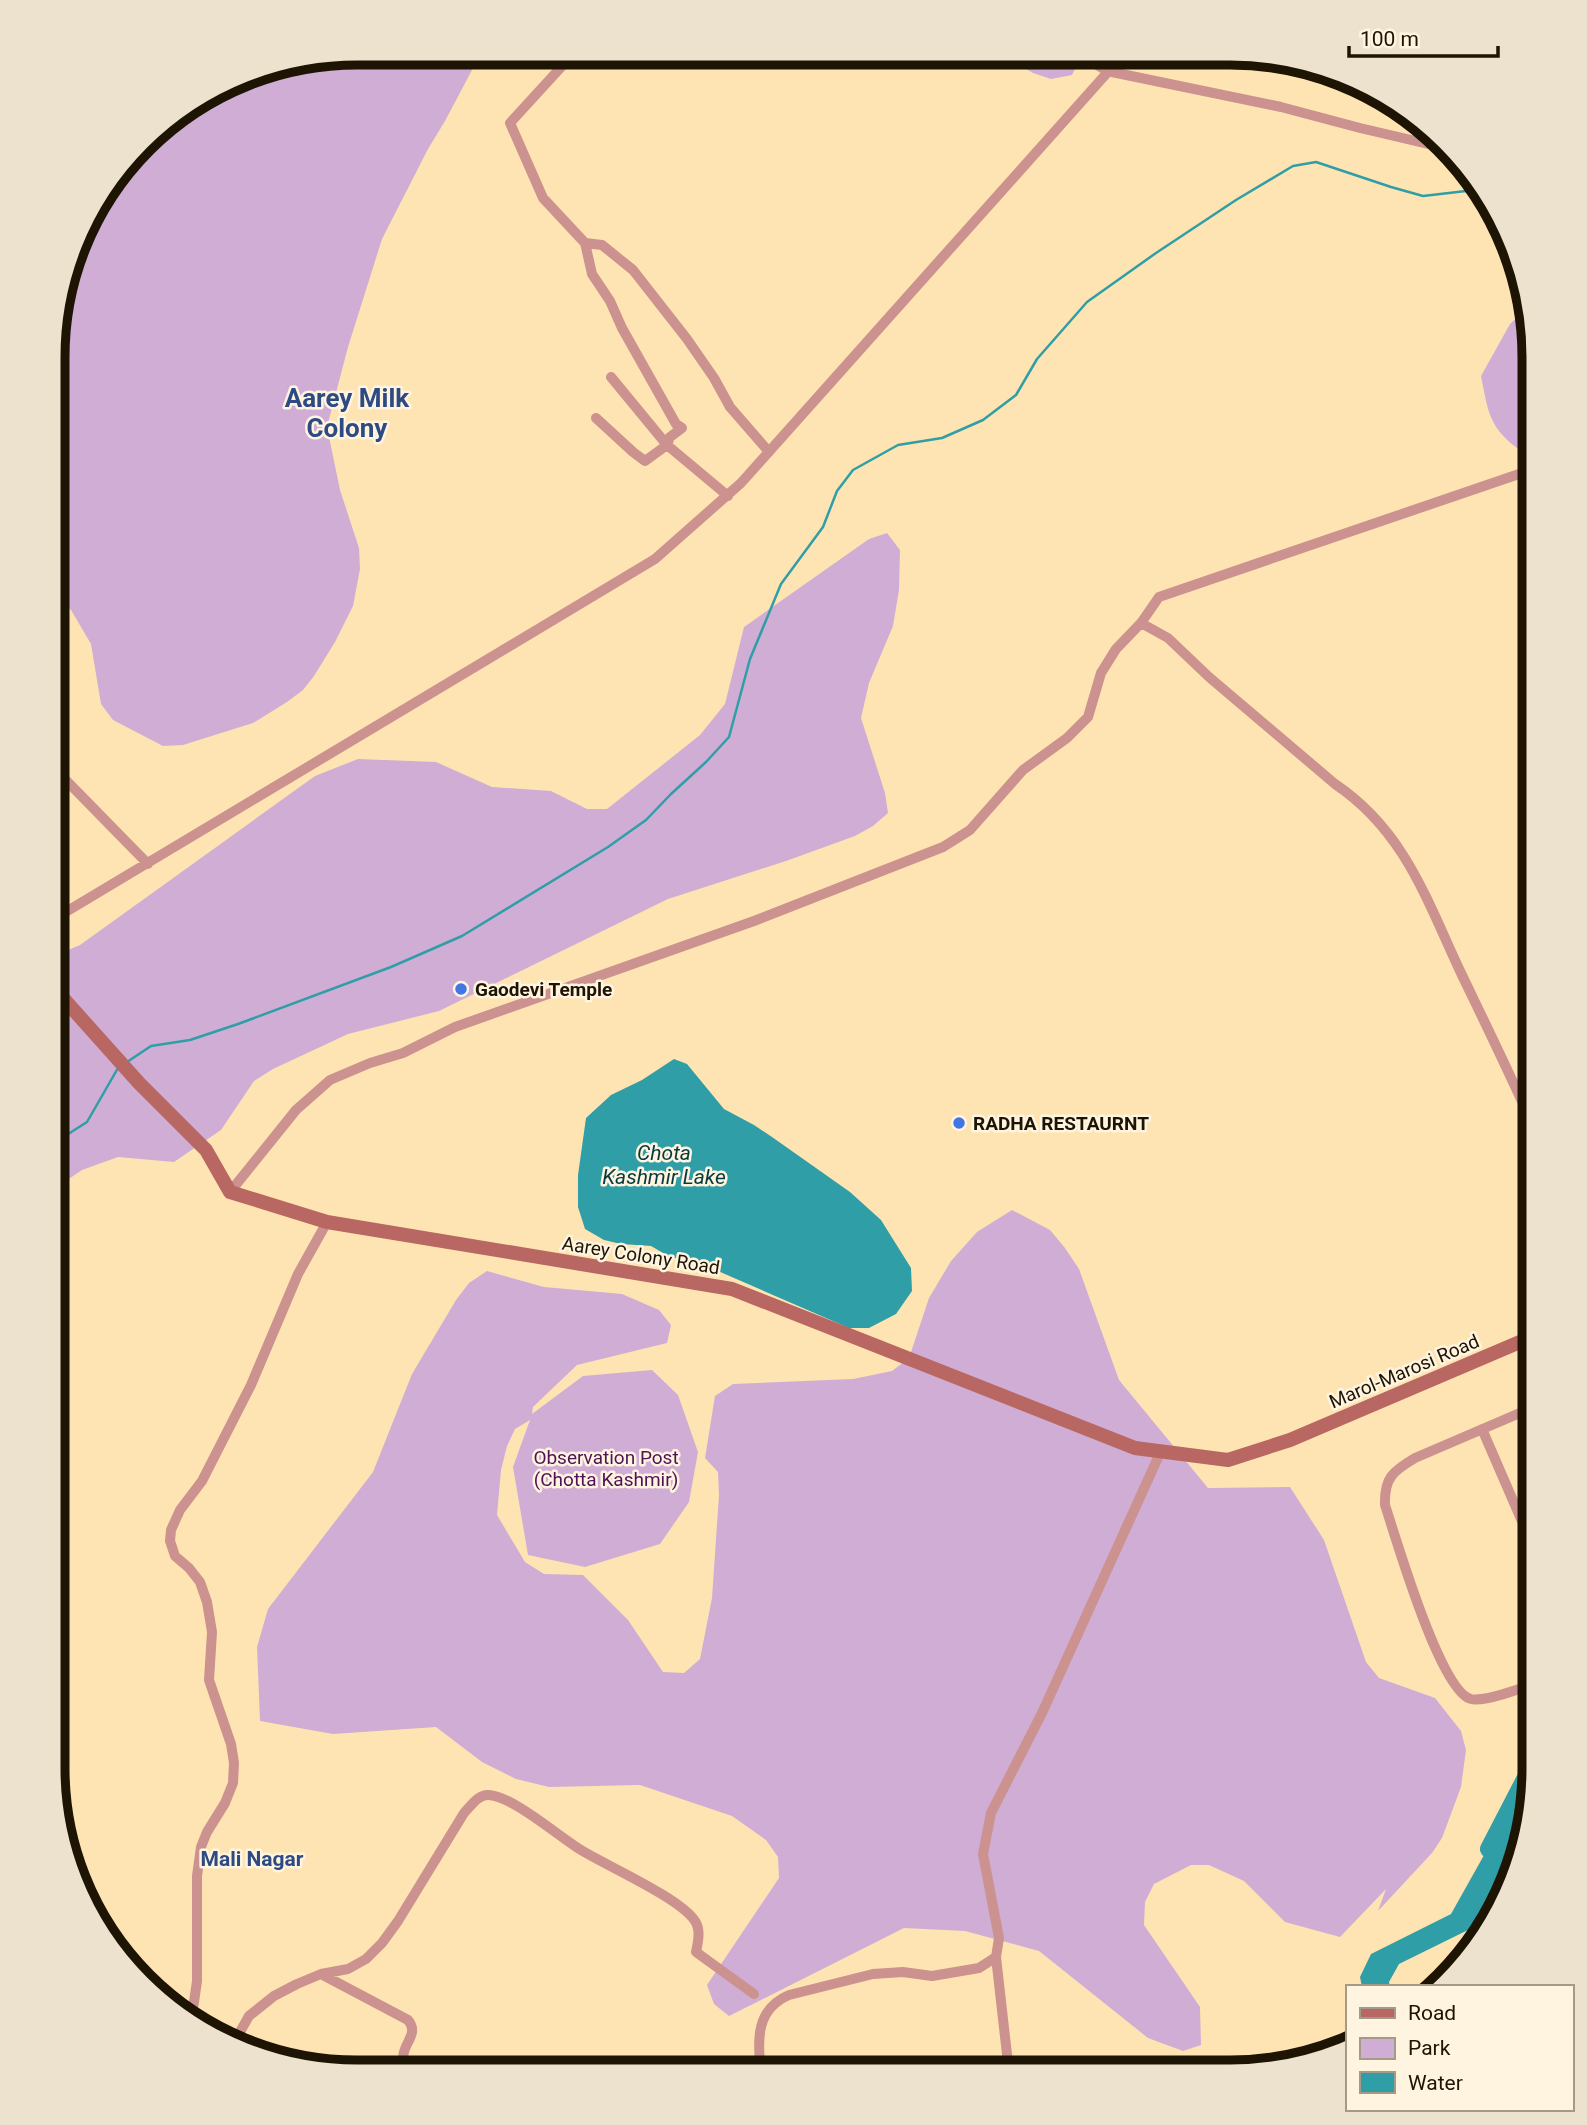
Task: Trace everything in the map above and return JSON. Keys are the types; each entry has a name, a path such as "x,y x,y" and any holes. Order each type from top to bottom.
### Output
{"main road":[{"path":"65,1001 139,1083 206,1150 230,1192"},
{"name":"Aarey Colony Road","path":"230,1192 327,1222 732,1289 1135,1448 1228,1460 1290,1440"},
{"name":"Marol-Marosi Road","path":"1290,1440 1522,1341"}],"street":[{"path":"563,65 510,123 543,198 585,243 592,274 610,301 622,328 676,424 682,428 670,437 667,445 645,461 596,418"},
{"path":"1097,65 1107,71 1281,107 1430,144"},
{"path":"65,913 655,559 741,483 1113,65"},
{"path":"585,243 602,245 633,270 687,339 730,407 769,452"},
{"path":"611,377 667,445 727,496"},
{"path":"230,1192 296,1110 331,1080 370,1063 403,1053 455,1027 754,921 943,847 970,830 1023,770 1067,738 1088,717 1101,673 1116,649 1141,623 1159,597 1522,473"},
{"path":"1141,623 1168,638 1209,677 1335,785 1353,796 1387,831 1404,855 1430,904 1522,1102"},
{"path":"65,779 148,864"},
{"path":"193,2010 197,1981 197,1876 201,1847 233,1783 234,1763 231,1744 209,1680 212,1632 207,1602 200,1582 175,1556 170,1541 171,1531 180,1510 202,1481 251,1385 298,1274 327,1222"},
{"path":"1522,1412 1415,1458 1399,1467 1390,1476 1384,1489 1385,1505 1426,1628 1460,1693 1472,1699 1522,1687"},
{"path":"1482,1429 1522,1521"},
{"path":"1008,2060 996,1957 999,1938 983,1854 991,1813 1042,1713 1160,1451"},
{"path":"238,2035 249,2016 274,1997 321,1974 348,1969 366,1959 398,1921 464,1813 485,1794 511,1803 581,1849 676,1903 695,1922 699,1935 696,1952 754,1994"},
{"path":"760,2060 758,2047 763,2019 776,2001 789,1995 873,1974 903,1972 932,1976 979,1968 996,1957"},
{"path":"321,1974 408,2020 413,2026 413,2032 403,2052 403,2060"}],"green space":[{"path":"337,65 475,65 382,239 348,347 327,427 340,490 359,548 360,569 353,606 314,676 303,690 253,723 183,745 163,746 113,720 101,704 91,644 71,610 65,605 67,318 70,299 87,245 104,210 125,179 150,150 194,114 227,95 263,80 299,70"},
{"path":"1020,65 1077,65 1072,75 1051,79"},
{"path":"1520,315 1522,447 1517,448 1495,425 1481,376 1510,324"},
{"path":"887,533 900,550 899,590 893,626 869,683 861,718 885,793 888,813 873,826 855,836 786,861 668,899 439,1011 348,1034 273,1069 254,1081 221,1130 174,1162 118,1157 82,1170 65,1182 65,951 80,945 315,776 358,759 436,762 492,787 551,791 587,809 607,809 700,735 725,704 744,627 869,539"},
{"name":"Observation Post (Chotta Kashmir)","path":"1012,1210 1050,1230 1065,1248 1079,1269 1119,1380 1208,1488 1290,1487 1324,1540 1366,1662 1379,1678 1435,1698 1461,1731 1466,1750 1461,1787 1442,1838 1432,1853 1378,1911 1386,1889 1340,1937 1285,1922 1244,1881 1209,1865 1191,1865 1154,1884 1145,1902 1144,1925 1200,2007 1201,2045 1183,2051 1148,2038 1039,1951 965,1931 904,1928 729,2016 714,2004 707,1985 779,1878 778,1857 766,1840 732,1816 640,1785 549,1787 516,1779 482,1762 436,1727 333,1734 260,1721 257,1647 268,1609 373,1472 412,1374 469,1283 487,1271 544,1287 622,1294 659,1310 671,1325 667,1343 577,1365 533,1407 532,1414 583,1376 652,1370 678,1395 698,1452 689,1502 660,1544 585,1567 528,1555 513,1467 530,1420 515,1429 507,1446 501,1470 497,1515 525,1562 544,1574 583,1575 628,1620 663,1672 684,1673 700,1659 712,1598 718,1472 705,1458 715,1396 733,1384 853,1379 892,1371 909,1358 929,1298 951,1261 977,1232"}],"water":[{"name":"Chota Kashmir Lake","path":"674,1059 687,1064 724,1109 754,1125 850,1192 881,1220 911,1268 912,1291 896,1314 869,1328 849,1328 695,1261 670,1257 651,1246 604,1240 585,1229 578,1207 578,1175 586,1118 611,1095 642,1080"},
{"path":"1522,1787 1517,1826 1507,1862 1485,1910 1468,1930 1399,1964 1390,1985 1362,1985 1360,1977 1371,1954 1451,1914"}],"waterway":[{"path":"127,1062 151,1046 190,1040 238,1024 391,967 462,936 608,847 646,820 729,737 750,659 781,584 823,527 837,491 853,470 898,445 942,438 983,420 1016,395 1037,359 1087,302 1236,200 1293,166 1316,162 1423,196 1471,191"},
{"path":"65,1136 87,1122 118,1068"},
{"path":"1489,1849 1522,1785"}],"place":[{"name":"Gaodevi Temple","path":"461,989"},
{"name":"RADHA RESTAURNT","path":"959,1123"}],"district":[{"name":"Aarey Milk Colony","path":"347,413"},
{"name":"Mali Nagar","path":"252,1859"}]}
